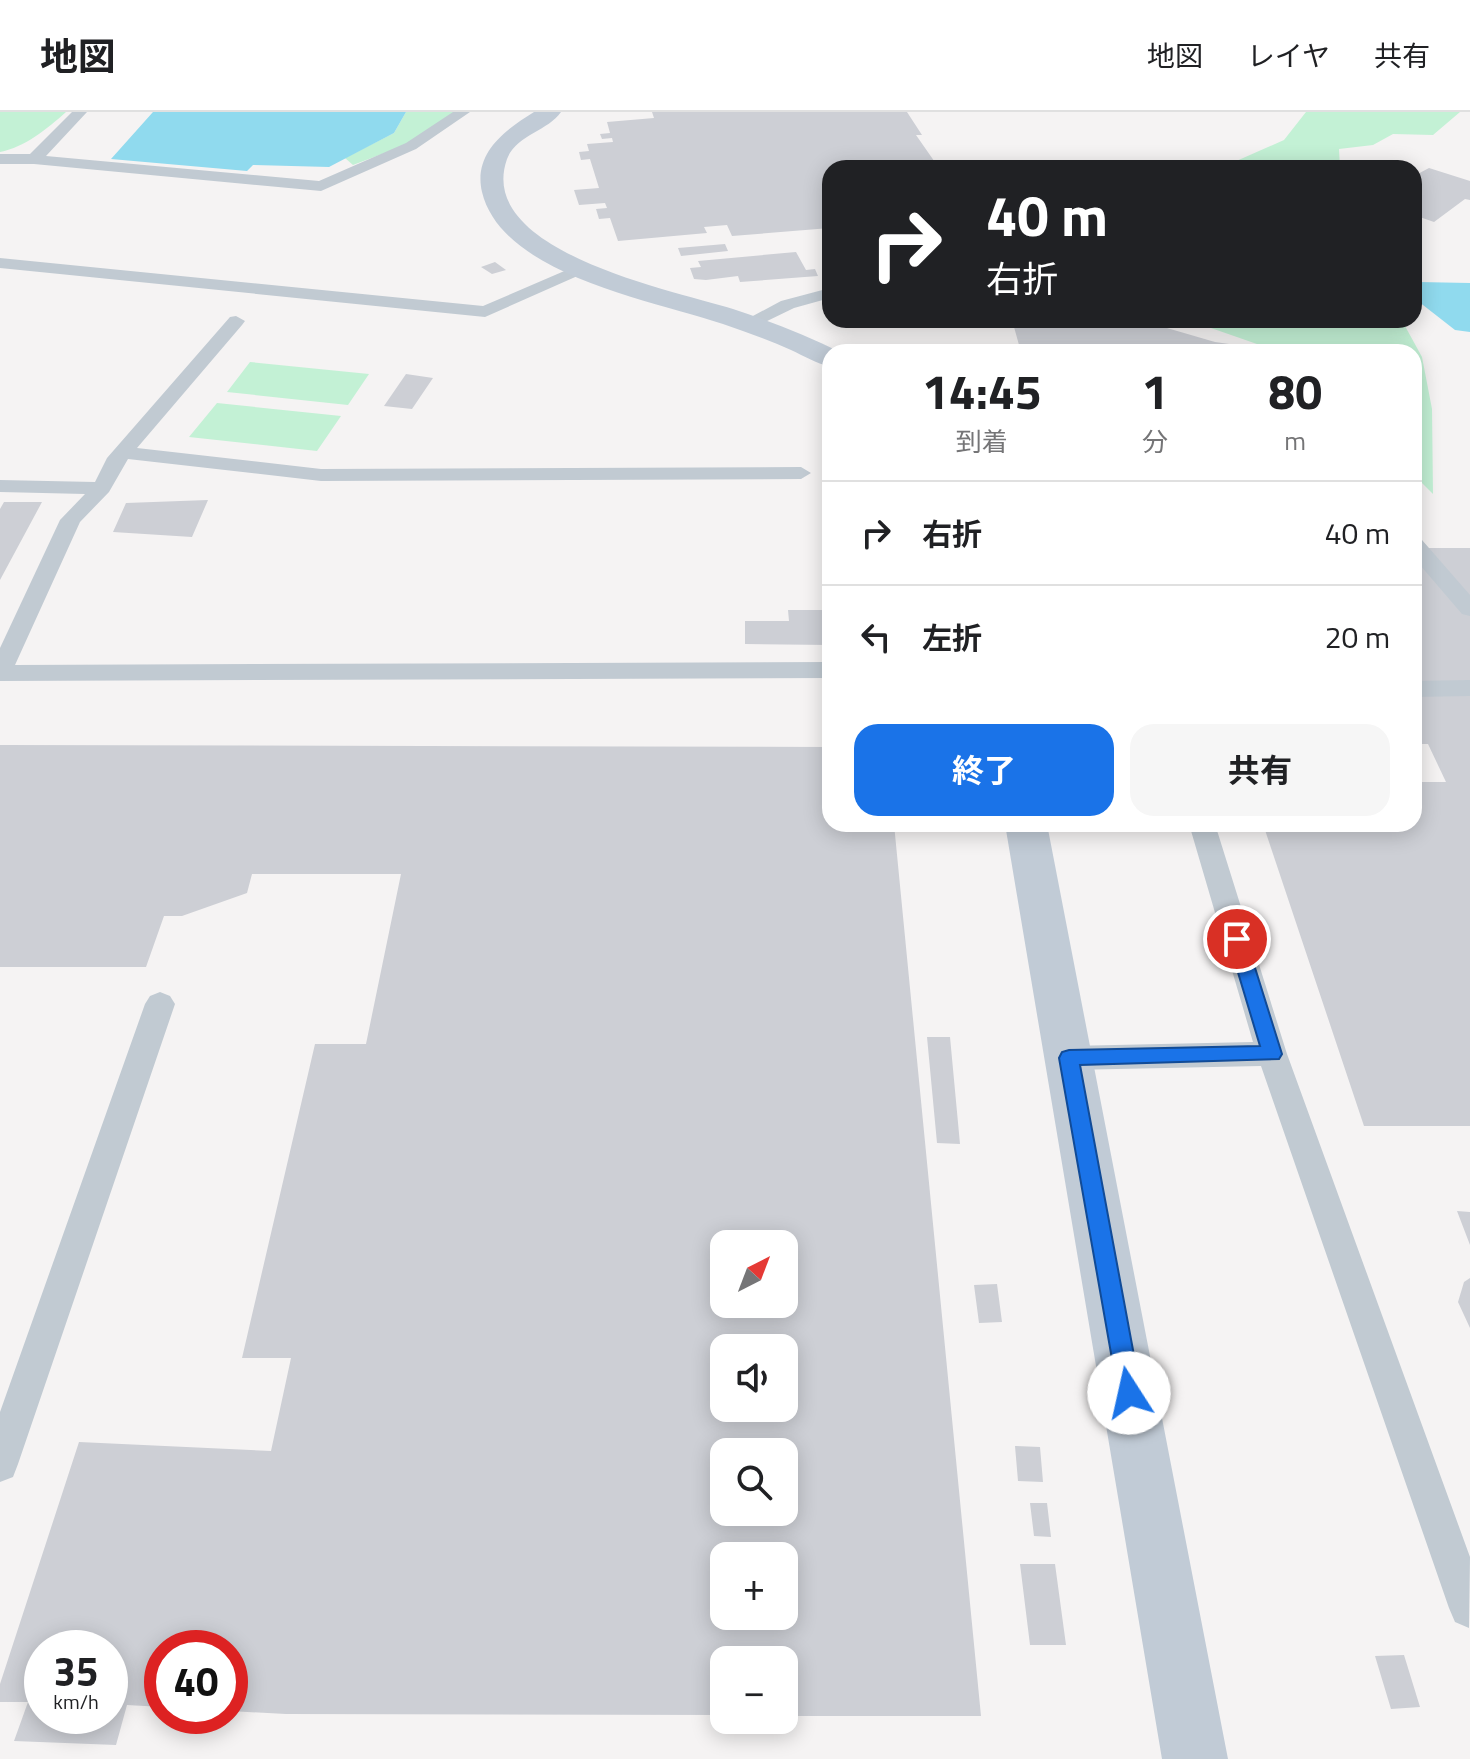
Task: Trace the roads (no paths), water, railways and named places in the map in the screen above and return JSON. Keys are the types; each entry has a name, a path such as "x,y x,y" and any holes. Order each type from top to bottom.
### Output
{"street":[{"path":"550,112 506,145 495,160 494,182 504,219 535,248 582,270 747,324 822,355"},
{"path":"1027,832 1195,1759"}],"lane":[{"path":"34,159 80,112"},
{"path":"0,159 34,159 321,186 411,146 463,112"},
{"path":"0,263 485,312 582,270"},
{"path":"747,324 786,304 822,294"},
{"path":"236,321 114,462 102,488 71,520 0,673 822,670"},
{"path":"123,452 321,475 801,473"},
{"path":"0,486 102,488"},
{"path":"1422,554 1470,609"},
{"path":"1422,689 1470,688"},
{"path":"1204,832 1272,1054 1469,1608"},
{"path":"0,1464 160,1004"},
{"path":"1069,1058 1272,1054"}],"water":[{"path":"153,112 406,112 394,133 329,167 253,165 247,171 111,159"},
{"path":"1422,282 1470,283 1470,332 1455,330 1422,304"}]}
